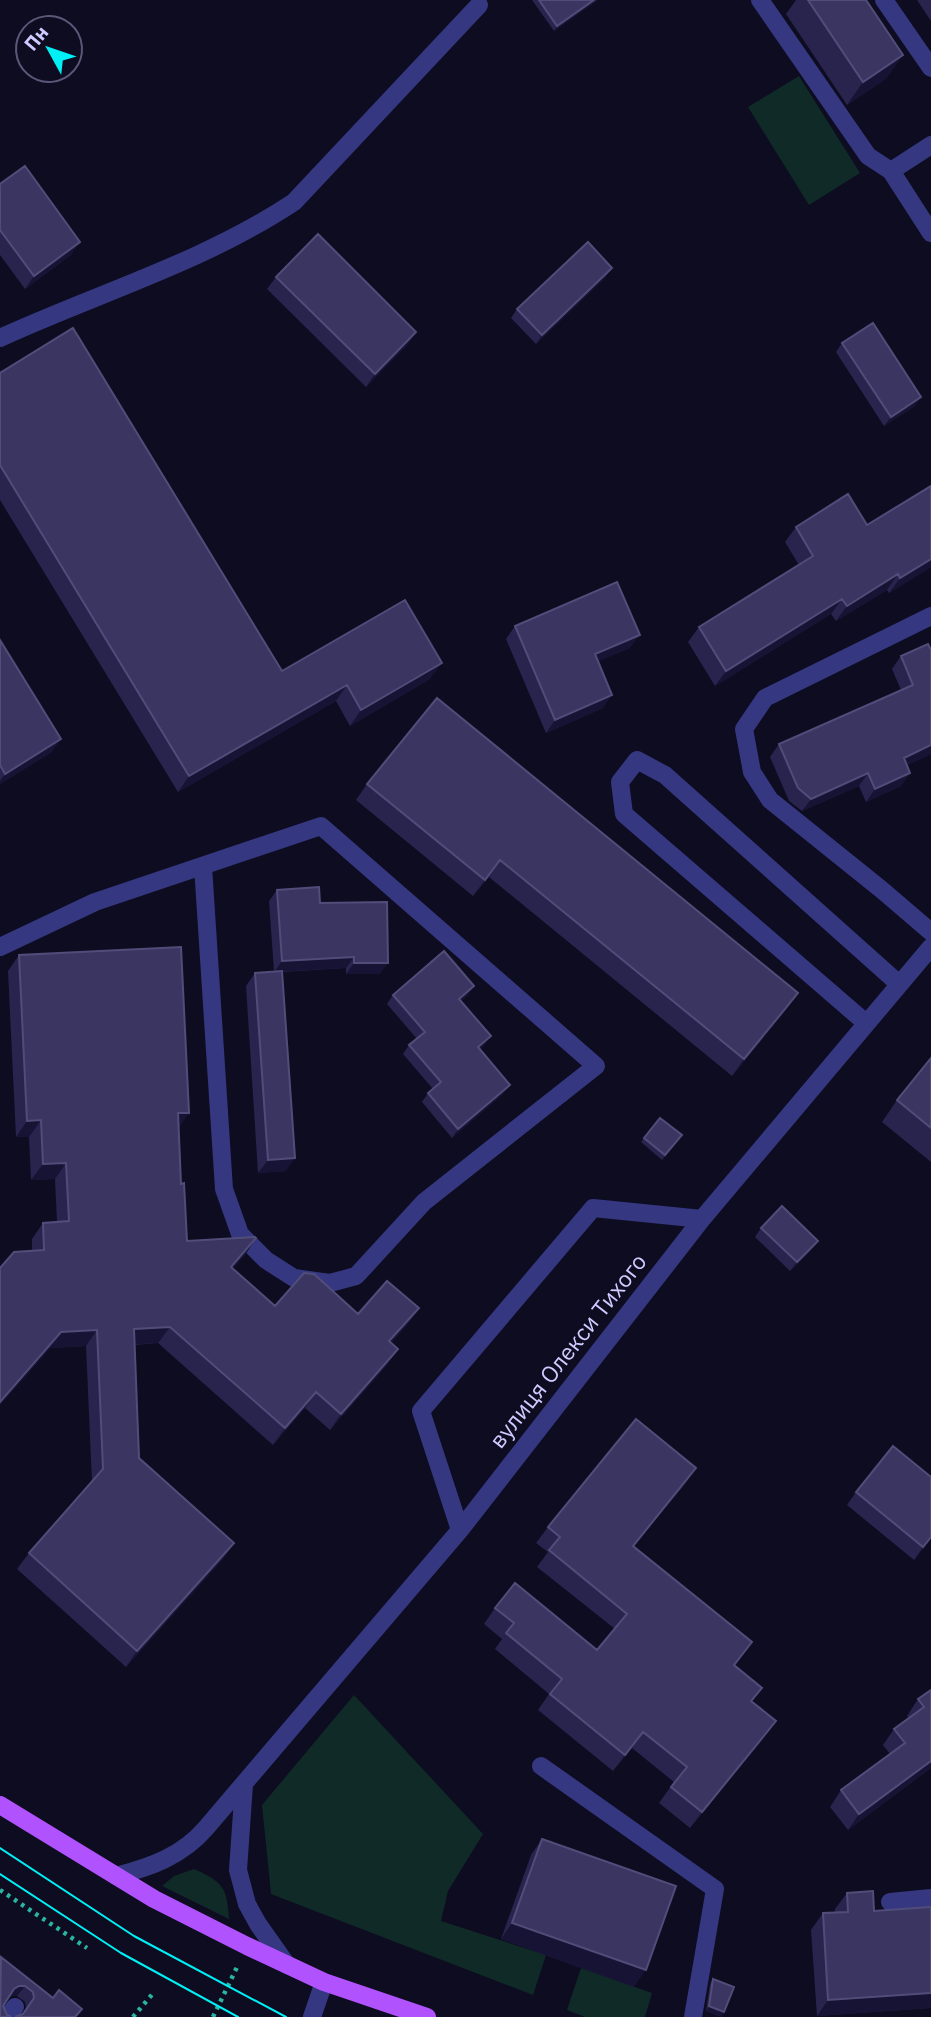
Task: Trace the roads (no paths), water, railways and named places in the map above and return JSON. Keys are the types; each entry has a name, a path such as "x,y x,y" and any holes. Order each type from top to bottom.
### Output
{"main road":[{"path":"0,1805 154,1899 324,1982 427,2017"}],"street":[{"path":"760,0 868,156 891,171 931,233"},
{"path":"884,0 931,68"},
{"path":"0,338 224,244 294,202 479,5"},
{"path":"891,171 931,145"},
{"path":"931,616 765,698 744,729 751,772 770,800 931,932"},
{"path":"866,1023 624,814 620,782 637,760 665,775 899,984"},
{"path":"0,947 95,902 321,826 596,1066 424,1202 356,1276 330,1283 294,1278 266,1260 240,1234 224,1189 203,866"},
{"name":"вулиця Олекси Тихого","path":"116,1875 137,1871 168,1859 195,1842 460,1530 702,1219 931,947"},
{"path":"460,1530 421,1411 593,1208 702,1219"},
{"path":"541,1766 715,1889 693,2017"},
{"path":"244,1784 238,1870 247,1903 258,1924 287,1965"},
{"path":"890,1902 931,1898"},
{"path":"312,2017 324,1982"}],"tram line":[{"path":"0,1848 134,1936 286,2017"},
{"path":"0,1874 121,1953 238,2017"}]}
